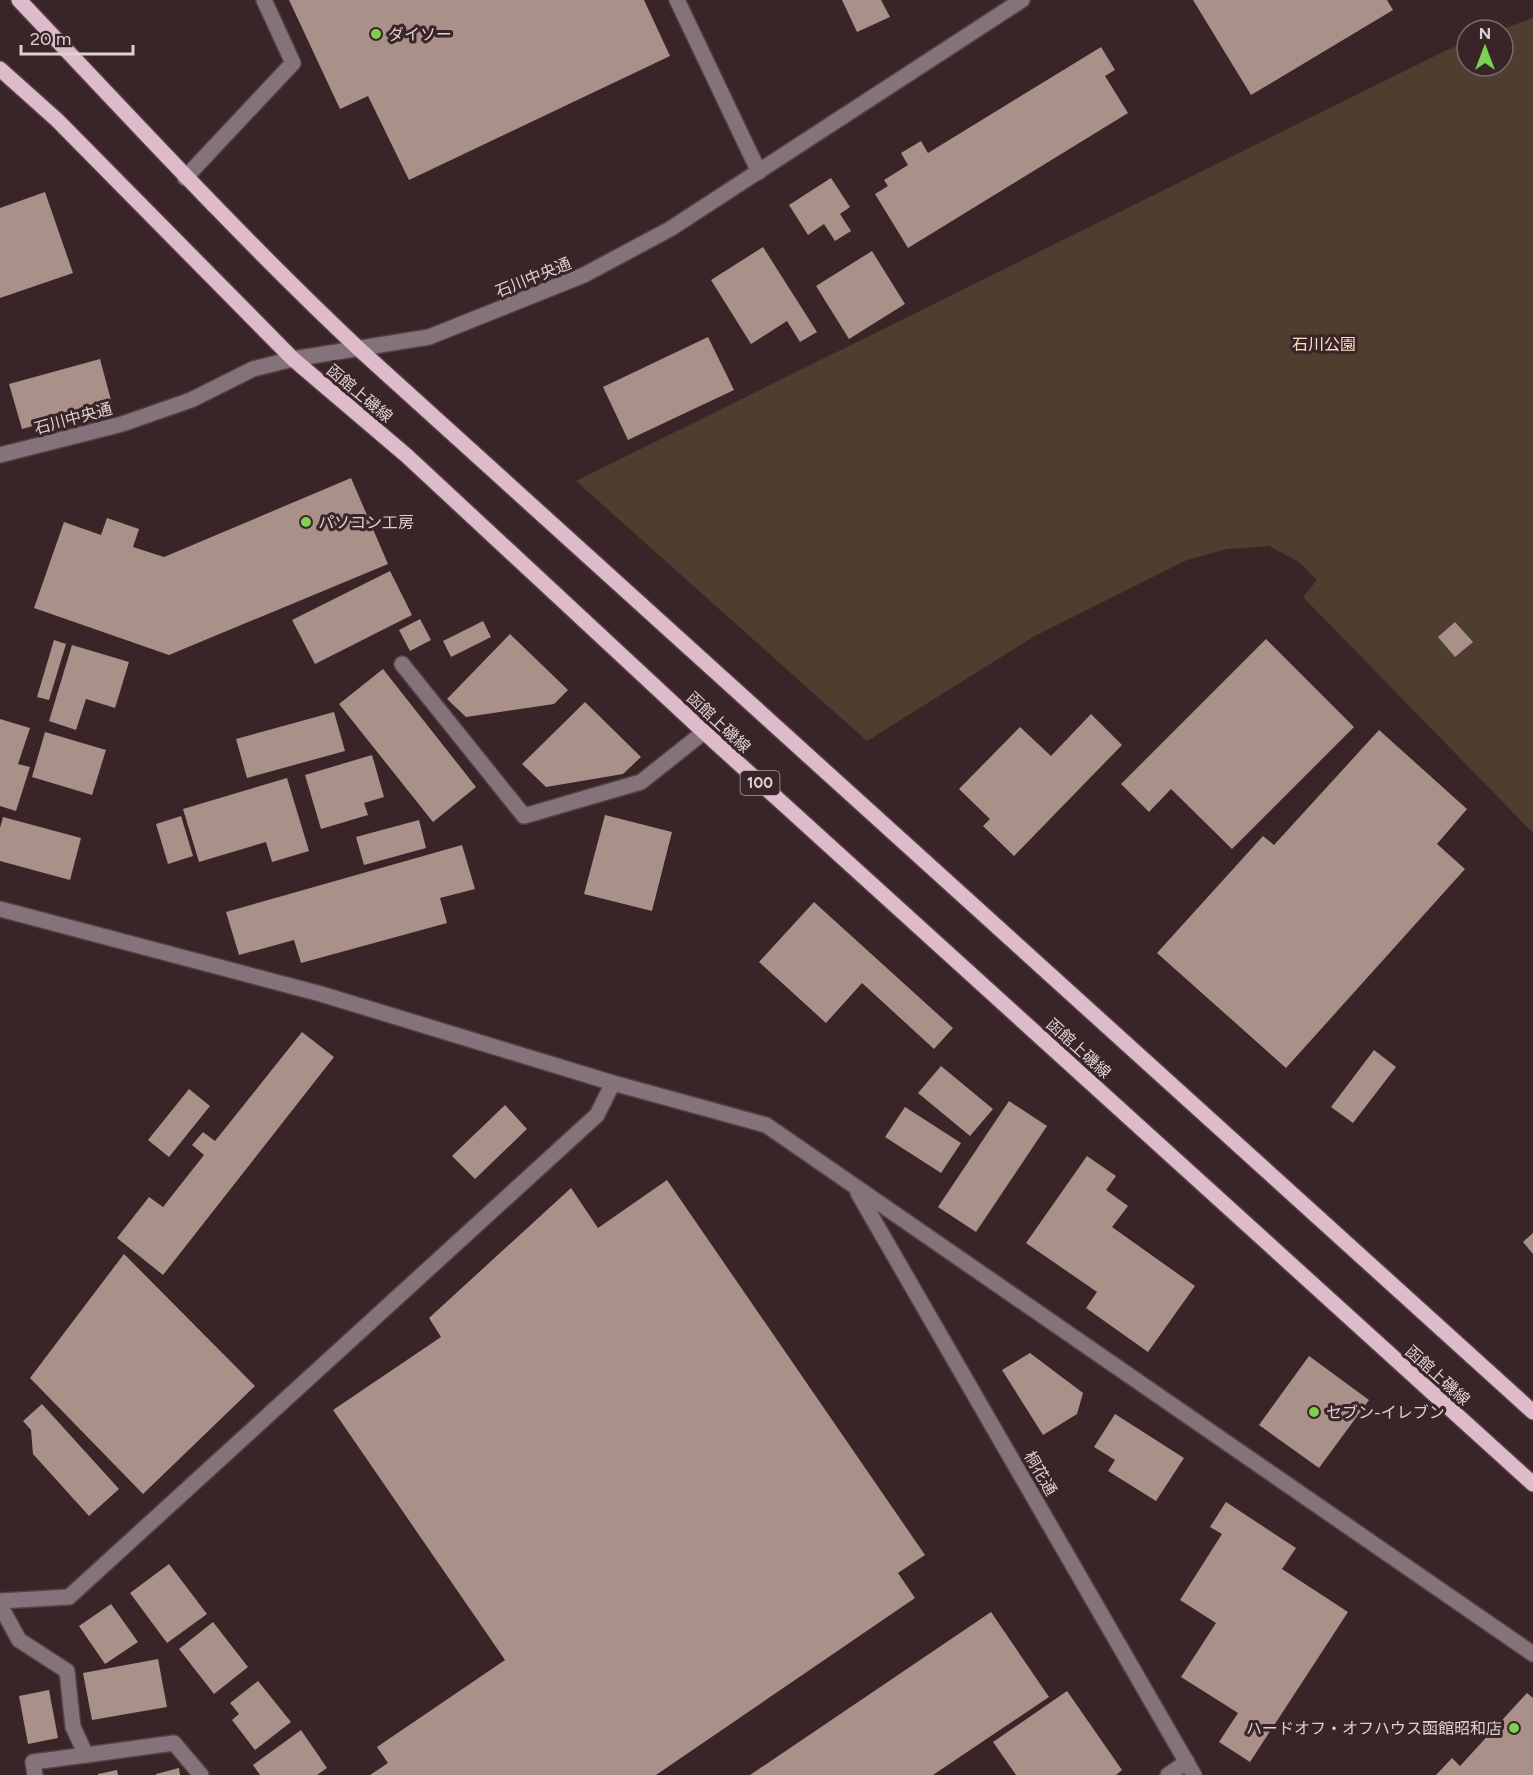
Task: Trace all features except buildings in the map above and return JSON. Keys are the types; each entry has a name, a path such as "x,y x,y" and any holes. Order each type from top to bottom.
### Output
{"main road":[{"name":"函館上磯線","path":"19,0 185,178 274,268 359,349 1533,1412"},
{"name":"函館上磯線","path":"0,69 57,120 293,359 407,456 704,732 1533,1484"}],"street":[{"path":"185,178 293,63 264,0"},
{"path":"677,0 759,172"},
{"name":"石川中央通","path":"0,455 122,424 191,400 254,369 293,359 429,337 584,275 670,229 1022,0"},
{"path":"402,663 524,816 641,782 704,732"},
{"path":"0,909 321,994 614,1083 766,1125 856,1190 1034,1308 1533,1654"},
{"path":"86,1755 73,1727 67,1671 19,1640 0,1603 69,1597 597,1115 614,1083"},
{"name":"桐花通","path":"856,1190 1190,1769"},
{"path":"35,1775 33,1762 174,1743 201,1775"},
{"path":"1168,1775 1190,1769"}],"green space":[{"name":"石川公園","path":"1533,18 1533,833 1303,597 1317,580 1299,562 1269,546 1227,549 1187,560 1033,637 867,741 576,481 1447,50 1455,47 1455,78 1515,78 1515,25"}],"place":[{"name":"ダイソー","path":"376,34"},
{"name":"パソコン工房","path":"306,522"},
{"name":"セブン-イレブン","path":"1314,1412"},
{"name":"ハードオフ・オフハウス函館昭和店","path":"1514,1728"}]}
